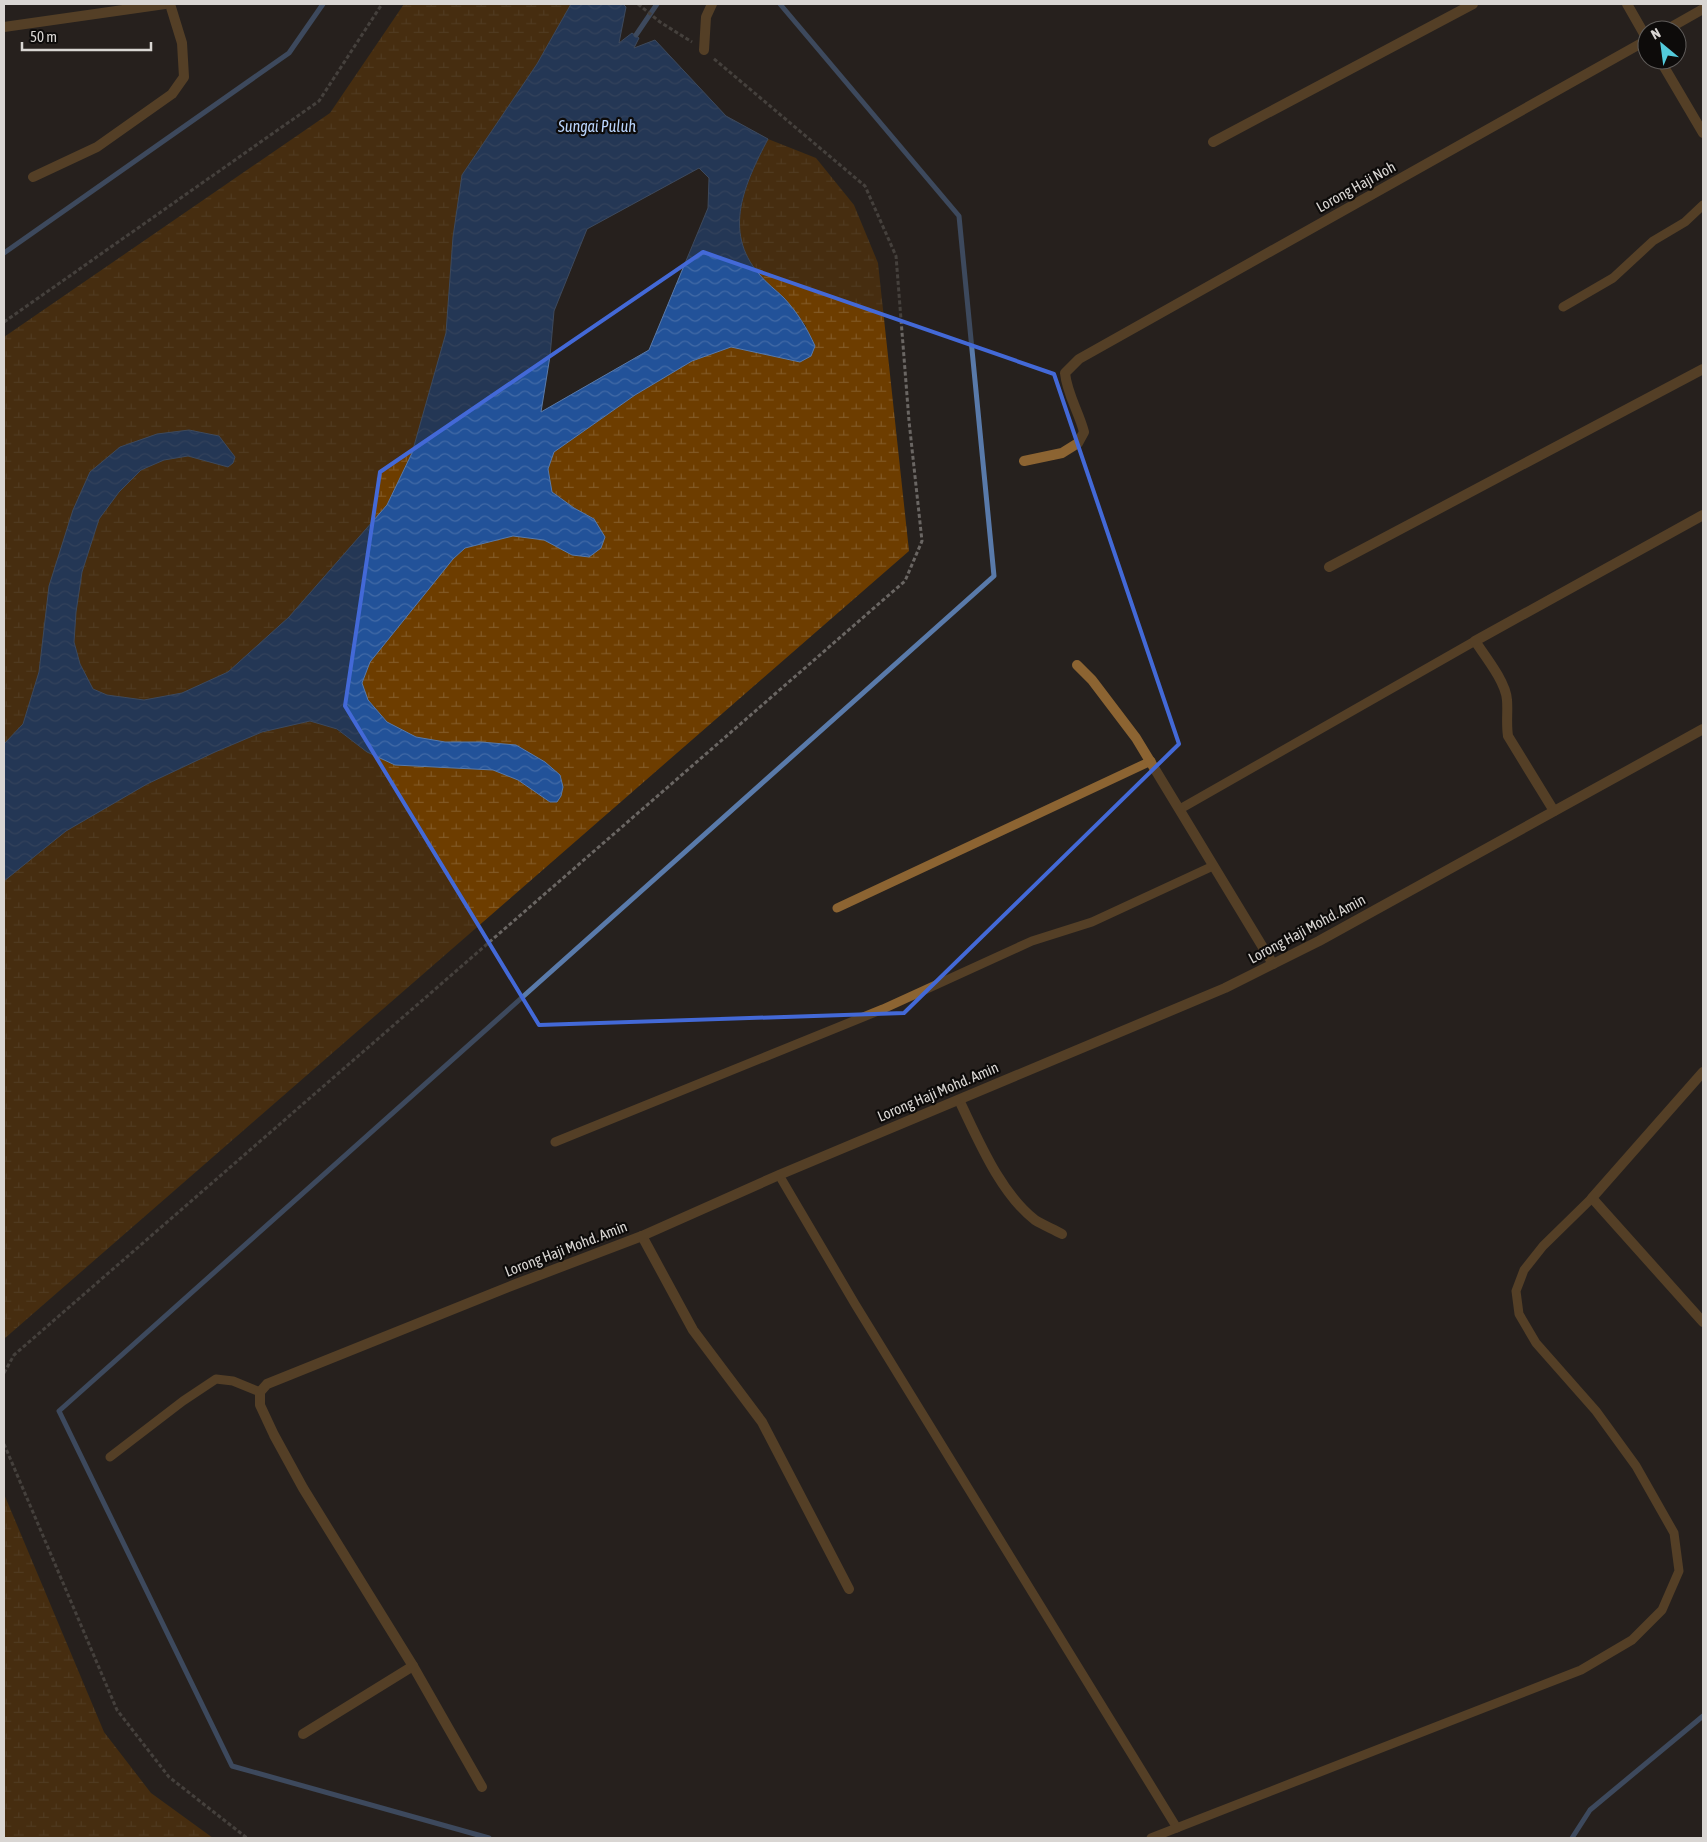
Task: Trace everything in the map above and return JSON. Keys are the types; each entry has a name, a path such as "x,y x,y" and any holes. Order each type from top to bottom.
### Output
{"street":[{"path":"4,27 165,4"},
{"path":"33,177 97,147 172,94 184,77 182,43 170,4"},
{"path":"704,50 706,17 712,4"},
{"path":"1213,142 1473,4"},
{"path":"1627,4 1637,22"},
{"path":"1684,20 1703,9"},
{"name":"Lorong Haji Noh","path":"1024,461 1062,453 1078,443 1084,432 1066,387 1065,373 1079,359 1637,46"},
{"path":"1666,70 1703,133"},
{"path":"1329,567 1703,369"},
{"path":"1554,811 1508,736 1506,724 1507,699 1503,685 1475,640 1703,515"},
{"path":"1078,665 1103,694 1152,761 1273,964"},
{"name":"Lorong Haji Mohd. Amin","path":"260,1392 268,1384 516,1284 642,1236 779,1175 1225,988 1273,964 1703,728"},
{"path":"1703,1072 1592,1198 1703,1322"},
{"path":"959,1100 989,1163 1019,1206 1036,1220 1062,1234"},
{"path":"642,1236 693,1330 762,1422 849,1589"},
{"path":"260,1392 260,1405 274,1435 304,1488 413,1666 482,1787"},
{"path":"303,1734 413,1666"}],"lane":[{"path":"1563,308 1613,278 1653,241 1685,222 1703,204"},
{"path":"1180,809 1475,640"},
{"path":"837,908 1152,761"},
{"path":"555,1142 883,1010 1032,941 1092,922 1213,866"},
{"path":"779,1175 854,1304 1177,1828"},
{"path":"1151,1838 1581,1670 1632,1640 1662,1610 1678,1571 1674,1533 1636,1466 1596,1411 1536,1343 1519,1314 1516,1291 1524,1270 1543,1246 1592,1198"},
{"path":"110,1457 183,1401 216,1379 233,1381 260,1392"}],"path":[{"path":"4,322 319,101 382,4"},
{"path":"4,1374 14,1355 904,581 922,541 909,421 896,256 865,186 704,50 660,22 638,4"},
{"path":"4,1444 117,1710 169,1777 247,1838"}],"highlighted area":[{"path":"703,252 1054,374 1179,744 904,1013 539,1025 345,706 380,472"}],"green space":[{"path":"404,4 571,4 537,64 462,175 453,237 446,333 412,453 387,505 289,617 228,672 182,693 144,700 106,695 92,689 80,664 74,642 82,572 99,519 119,492 141,470 164,460 188,456 228,467 157,434 49,586 39,672 23,724 4,744 4,337 330,113"},
{"path":"768,139 816,158 854,205 878,263 909,551 4,1339 4,881 66,831 147,784 262,732 310,721 336,729 367,752 395,765 493,770 518,780 550,802 561,796 563,787 560,775 516,745 481,742 445,742 416,737 387,722 368,700 362,683 370,662 453,559 465,548 513,536 544,540 572,555 589,557 601,548 594,519 574,508 552,492 548,469 554,452 635,395 692,361 731,347 800,362 806,326 785,299 760,275 748,259 742,242 741,208 752,173"},
{"path":"4,1494 104,1732 151,1793 213,1838 4,1838"}],"water":[{"name":"Sungai Puluh","path":"571,4 623,4 626,7 619,43 632,33 639,38 634,48 655,40 726,116 768,139 745,190 740,224 742,241 748,258 759,274 793,309 815,346 811,356 800,362 731,347 692,361 635,395 554,452 548,469 552,492 574,508 594,519 605,537 601,548 589,557 572,555 544,540 513,536 465,548 453,559 370,662 362,683 368,700 387,722 416,737 445,742 481,742 516,745 545,762 560,775 563,787 561,796 557,802 550,802 518,780 493,770 395,765 367,752 337,729 310,721 262,732 147,784 66,831 4,881 4,744 23,724 39,672 49,586 73,510 90,472 120,447 157,434 189,430 219,436 235,457 233,463 228,467 188,456 164,460 141,470 119,492 99,519 82,572 74,642 80,664 93,689 107,695 144,700 182,693 228,672 289,617 387,505 412,453 446,333 453,237 462,175 537,64","holes":["699,168 709,178 708,208 649,350 541,412 550,356 554,311 587,229"]}],"waterway":[{"path":"4,253 289,53 323,4"},
{"path":"636,35 657,4"},
{"path":"489,1838 232,1766 59,1411 994,576 959,216 780,4"},
{"path":"1572,1838 1590,1810 1703,1716"}]}
